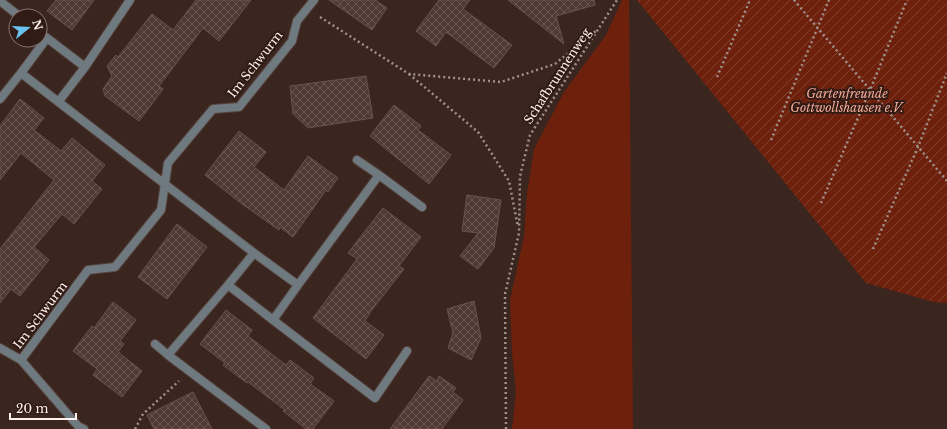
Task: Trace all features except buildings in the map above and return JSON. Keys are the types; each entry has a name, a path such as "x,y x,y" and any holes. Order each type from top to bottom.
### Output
{"street":[{"path":"59,101 85,67 130,0"},
{"name":"Im Schwurm","path":"21,360 88,270 115,268 161,210 168,163 213,109 239,108 292,41 297,21 314,0"},
{"path":"0,2 8,8"},
{"path":"48,39 85,67"},
{"path":"0,99 40,48"},
{"path":"21,73 298,285"},
{"path":"357,160 422,207"},
{"path":"273,320 379,175"},
{"path":"168,355 254,252"},
{"path":"228,285 375,398 407,351"},
{"path":"155,344 266,429"},
{"path":"0,348 21,360 78,426 84,429"}],"path":[{"name":"Schafbrunnenweg","path":"506,429 505,294 519,233 520,176 530,135 617,0"},
{"path":"717,77 750,0"},
{"path":"794,0 947,181"},
{"path":"770,140 828,0"},
{"path":"821,203 907,0"},
{"path":"307,9 409,74 478,132 509,181 519,233"},
{"path":"409,74 501,82 555,64 599,28"},
{"path":"873,249 918,147 947,73"},
{"path":"135,429 143,414 190,372"}],"green space":[{"path":"622,0 629,0 633,429 512,429 516,392 512,353 510,300 524,236 527,193 534,149 564,92 606,35"},
{"name":"Gartenfreunde Gottwollshausen e.V.","path":"637,0 947,0 947,303 934,302 866,283"}]}
